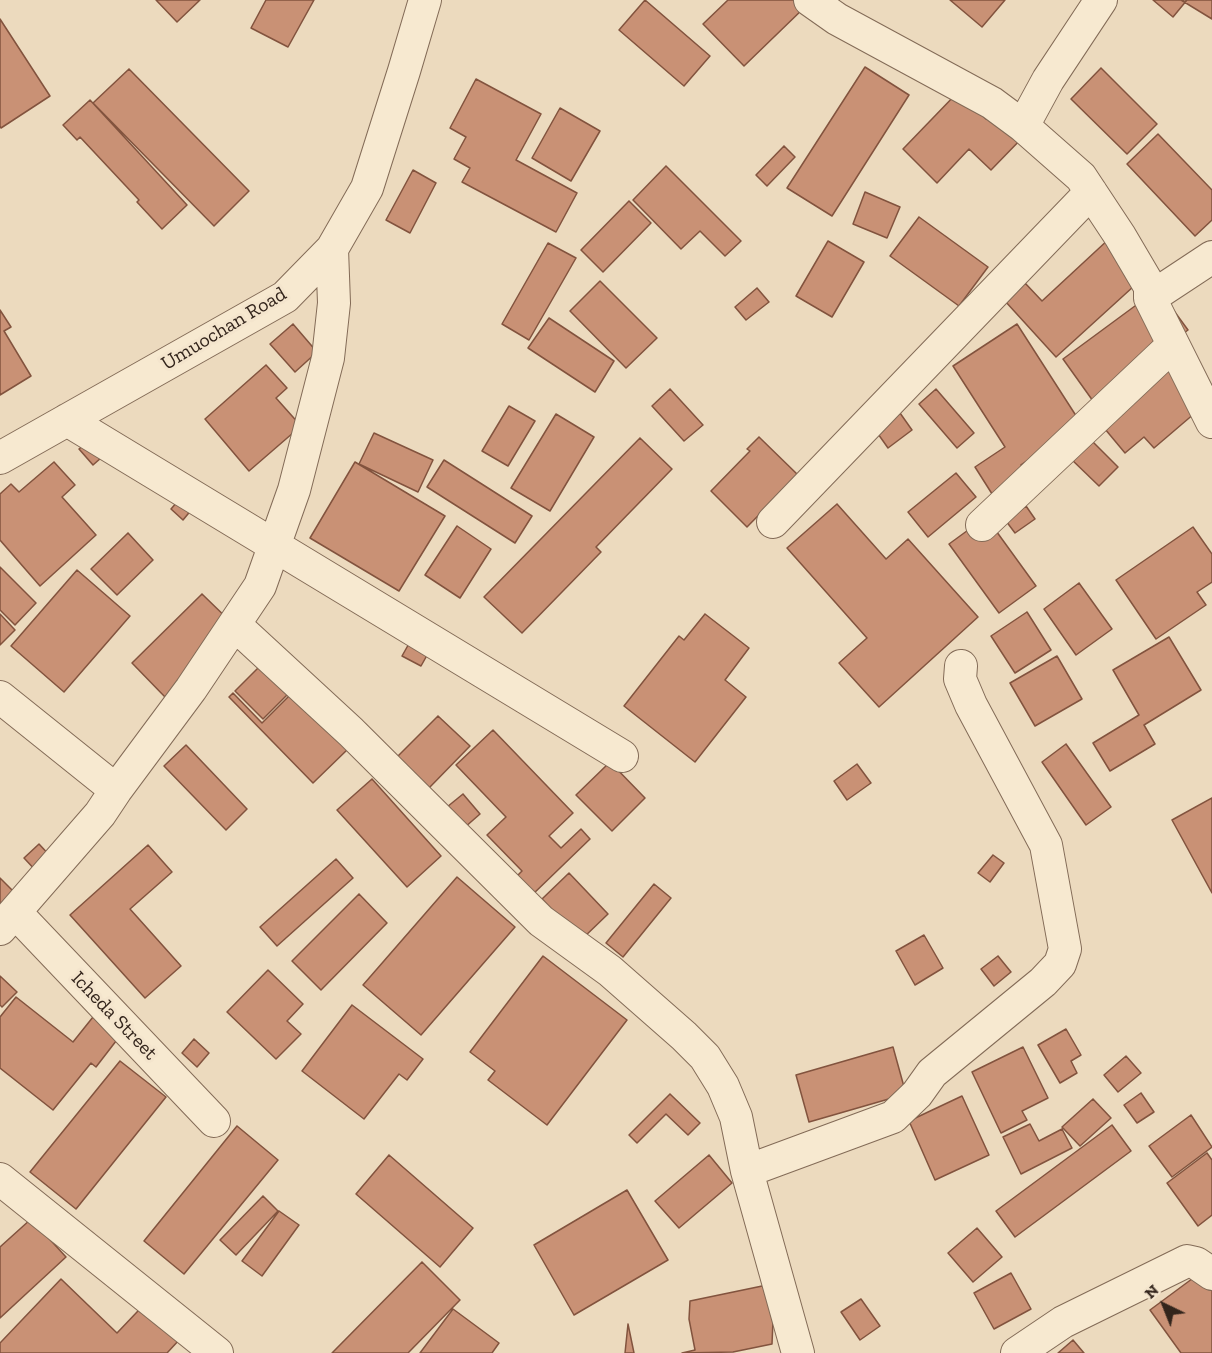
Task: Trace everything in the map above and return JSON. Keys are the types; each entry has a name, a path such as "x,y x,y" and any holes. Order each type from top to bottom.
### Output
{"street":[{"name":"Umuochan Road","path":"0,458 285,297 332,249 367,188 425,0"},
{"path":"810,0 837,19 992,103 1023,126 1081,177 1150,287 1150,298 1212,422"},
{"path":"1023,126 1048,80 1101,0"},
{"path":"773,522 1091,192"},
{"path":"7,920 100,814 191,689 260,586 294,490 328,358 334,303 332,249"},
{"path":"1150,298 1212,257"},
{"path":"982,525 1173,345"},
{"path":"68,420 622,756"},
{"path":"235,624 351,732 542,921 610,971 705,1057 723,1086 736,1117 747,1171 798,1353"},
{"path":"747,1171 893,1117 917,1094 932,1073 1043,982 1060,964 1065,949 1063,927 1046,845 971,705 960,679 961,666"},
{"path":"0,697 116,790"},
{"name":"Icheda Street","path":"7,920 214,1121"},
{"path":"0,1179 217,1353"},
{"path":"1017,1353 1063,1322 1187,1261 1196,1263 1212,1274"}],"building":[{"path":"156,0 200,0 177,22"},
{"path":"266,0 314,0 288,47 251,28"},
{"path":"645,0 710,56 684,86 619,30"},
{"path":"728,0 801,0 806,6 744,66 703,24"},
{"path":"950,0 1005,0 982,27"},
{"path":"1153,0 1187,0 1173,17"},
{"path":"1181,0 1212,0 1212,19"},
{"path":"0,19 50,96 1,128 0,126"},
{"path":"865,67 909,95 832,216 787,188"},
{"path":"1101,68 1157,124 1127,154 1071,99"},
{"path":"129,69 249,191 214,226 93,103"},
{"path":"476,79 541,114 516,160 577,193 556,232 462,182 470,168 454,159 466,137 450,128"},
{"path":"958,92 986,119 997,108 1025,135 991,170 969,149 937,183 903,149"},
{"path":"90,100 187,205 162,229 137,202 139,200 80,137 77,140 63,125"},
{"path":"560,108 600,131 571,181 532,158"},
{"path":"1158,134 1212,190 1212,220 1195,236 1127,164"},
{"path":"784,146 795,157 767,186 756,175"},
{"path":"666,166 741,241 725,256 700,231 681,249 633,200"},
{"path":"413,170 436,183 410,233 386,220"},
{"path":"865,192 900,207 887,238 853,224"},
{"path":"629,201 651,223 603,272 581,250"},
{"path":"919,217 988,267 959,306 890,256"},
{"path":"1110,238 1145,276 1056,357 1005,301 1025,283 1042,301"},
{"path":"828,241 864,262 832,317 796,296"},
{"path":"548,243 576,258 529,340 502,324"},
{"path":"600,281 657,338 626,368 570,311"},
{"path":"757,288 769,302 746,320 735,307"},
{"path":"1158,289 1188,330 1093,401 1063,359"},
{"path":"0,310 11,327 4,331 31,376 0,395"},
{"path":"549,318 614,361 595,392 528,348"},
{"path":"293,324 317,352 295,372 270,344"},
{"path":"1017,324 1082,425 1021,465 1027,475 994,497 975,467 1005,447 953,366"},
{"path":"266,365 287,388 276,398 301,426 249,471 205,419"},
{"path":"1167,366 1202,407 1154,448 1144,437 1125,453 1100,423"},
{"path":"670,389 703,425 684,441 652,406"},
{"path":"936,389 974,433 957,448 919,404"},
{"path":"509,406 535,421 508,466 482,451"},
{"path":"900,413 912,430 888,448 876,431"},
{"path":"556,414 594,437 550,511 511,488"},
{"path":"374,433 433,460 418,492 359,464"},
{"path":"97,434 110,450 93,465 79,449"},
{"path":"759,437 798,475 747,527 711,491 750,451 747,449"},
{"path":"640,438 672,469 596,547 601,552 522,633 484,597"},
{"path":"1089,438 1118,467 1099,486 1069,457"},
{"path":"444,460 532,516 515,543 427,487"},
{"path":"54,462 75,485 62,497 96,535 40,586 0,540 0,494 11,484 19,492"},
{"path":"355,462 445,516 399,591 310,538"},
{"path":"956,473 976,497 928,537 908,512"},
{"path":"190,487 202,497 183,520 171,509"},
{"path":"837,504 886,559 908,539 978,617 879,707 839,663 867,638 787,548"},
{"path":"1026,506 1035,519 1015,533 1006,521"},
{"path":"986,517 1036,586 999,613 949,544"},
{"path":"457,526 491,549 460,598 425,575"},
{"path":"1193,527 1212,554 1212,582 1197,592 1206,605 1156,639 1116,580"},
{"path":"128,533 153,560 117,595 91,569"},
{"path":"0,567 36,603 15,625 0,610"},
{"path":"77,570 130,616 64,692 11,646"},
{"path":"1079,583 1112,629 1076,655 1044,609"},
{"path":"202,594 236,627 165,697 132,663"},
{"path":"1027,612 1051,650 1015,673 991,636"},
{"path":"0,614 15,630 0,645"},
{"path":"705,614 749,648 725,680 746,697 695,762 624,706 679,636 684,640"},
{"path":"1169,637 1201,690 1144,725 1155,744 1110,771 1093,743 1139,715 1113,670"},
{"path":"411,640 430,650 421,666 402,656"},
{"path":"1057,656 1082,699 1035,726 1010,683"},
{"path":"261,665 289,693 263,719 235,691"},
{"path":"293,692 348,749 313,783 229,697 233,693 262,723"},
{"path":"438,716 470,746 429,788 397,757"},
{"path":"493,730 573,813 549,836 561,848 581,829 590,839 530,897 514,879 522,871 487,835 506,817 456,765"},
{"path":"1066,744 1111,807 1086,825 1042,762"},
{"path":"186,745 247,809 226,830 164,766"},
{"path":"610,762 645,798 612,831 576,795"},
{"path":"857,764 871,783 847,800 834,781"},
{"path":"372,779 441,856 407,887 337,810"},
{"path":"463,794 480,814 464,828 447,807"},
{"path":"1212,798 1212,893 1172,820"},
{"path":"39,844 53,859 38,873 24,858"},
{"path":"148,845 172,872 130,909 181,966 145,998 70,915"},
{"path":"993,855 1004,863 990,882 978,873"},
{"path":"336,859 353,878 277,946 260,927"},
{"path":"569,873 608,914 581,940 542,899"},
{"path":"457,877 515,927 421,1035 363,985"},
{"path":"0,878 15,893 0,908"},
{"path":"654,884 671,898 623,957 606,943"},
{"path":"359,894 387,923 321,990 292,961"},
{"path":"924,935 943,968 915,985 896,951"},
{"path":"543,956 627,1020 547,1125 488,1080 495,1071 470,1052"},
{"path":"998,956 1011,972 994,986 981,969"},
{"path":"268,970 303,1004 287,1021 301,1034 276,1059 227,1012"},
{"path":"0,976 17,992 2,1007 0,1005"},
{"path":"16,997 73,1042 97,1012 123,1032 96,1067 91,1063 53,1110 0,1068 0,1017"},
{"path":"352,1005 423,1059 407,1080 399,1074 364,1119 302,1071"},
{"path":"1066,1029 1081,1055 1071,1061 1077,1073 1060,1083 1038,1045"},
{"path":"194,1039 209,1053 197,1067 182,1053"},
{"path":"893,1047 906,1094 809,1122 796,1075"},
{"path":"1023,1047 1048,1098 1022,1111 1027,1120 1001,1133 972,1072"},
{"path":"1126,1056 1141,1073 1118,1092 1104,1075"},
{"path":"120,1061 166,1097 76,1209 30,1172"},
{"path":"1141,1093 1154,1112 1137,1123 1124,1105"},
{"path":"670,1094 700,1123 688,1135 666,1114 637,1143 629,1135"},
{"path":"962,1096 989,1155 935,1180 909,1121"},
{"path":"1093,1099 1111,1118 1080,1146 1062,1127"},
{"path":"1191,1115 1212,1147 1172,1177 1149,1146"},
{"path":"1030,1124 1039,1141 1062,1129 1072,1148 1021,1174 1003,1137"},
{"path":"1112,1125 1131,1151 1015,1237 996,1211"},
{"path":"237,1126 278,1160 184,1274 144,1241"},
{"path":"1207,1153 1212,1160 1212,1215 1198,1226 1167,1183"},
{"path":"389,1155 473,1228 440,1267 356,1194"},
{"path":"709,1155 732,1183 679,1228 655,1201"},
{"path":"627,1190 668,1260 574,1315 534,1245"},
{"path":"263,1196 278,1211 236,1255 220,1240"},
{"path":"279,1211 299,1225 262,1276 242,1261"},
{"path":"31,1219 66,1257 0,1318 0,1247"},
{"path":"977,1228 1002,1257 973,1282 948,1253"},
{"path":"422,1262 460,1300 408,1353 332,1353"},
{"path":"1204,1270 1212,1281 1212,1353 1181,1353 1150,1310"},
{"path":"1011,1273 1031,1309 994,1329 974,1293"},
{"path":"61,1279 117,1333 157,1291 193,1325 167,1353 0,1353 0,1343"},
{"path":"767,1285 773,1320 772,1344 733,1352 682,1353 695,1350 689,1319 690,1301"},
{"path":"861,1299 880,1326 860,1340 841,1312"},
{"path":"453,1309 499,1343 492,1353 420,1353"},
{"path":"628,1324 634,1353 625,1353"},
{"path":"1073,1340 1084,1353 1058,1353"}]}
